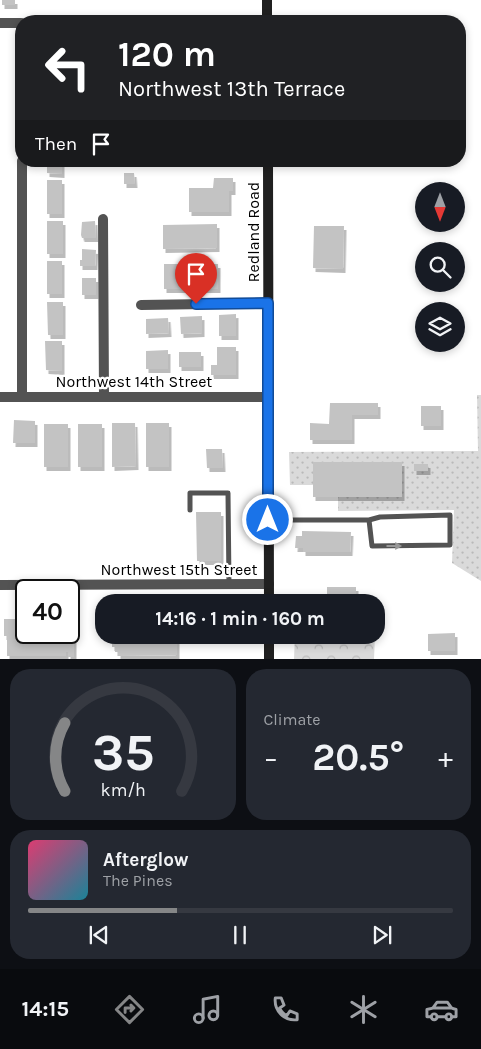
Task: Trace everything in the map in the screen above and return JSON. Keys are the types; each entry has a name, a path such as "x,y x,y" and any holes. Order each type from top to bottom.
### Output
{"street":[{"path":"267,0 267,15"},
{"path":"0,23 15,23"},
{"path":"22,167 22,396"},
{"name":"Redland Road","path":"268,167 269,594"},
{"path":"104,219 104,396"},
{"path":"141,305 268,303"},
{"name":"Northwest 14th Street","path":"0,397 268,397"},
{"name":"Northwest 15th Street","path":"0,585 269,584"},
{"path":"269,644 269,659"}],"lane":[{"path":"190,510 190,493 228,493 229,584"},
{"path":"268,520 369,520 380,517 450,515 450,545 372,546 369,520"}],"green space":[{"path":"477,395 481,395 481,581 452,563 454,510 338,511 338,497 401,497 401,462 313,462 313,485 290,485 289,452 478,451"},
{"path":"295,644 375,644 374,659 294,659"}],"building":[{"path":"2,0 15,0 15,5 2,5"},
{"path":"47,167 62,167 62,174 47,173"},
{"path":"124,173 134,173 135,184 124,184"},
{"path":"214,178 233,178 233,191 229,191 229,212 189,212 189,188 213,188"},
{"path":"47,180 62,180 62,214 47,214"},
{"path":"47,221 63,221 63,254 47,254"},
{"path":"95,221 96,238 82,238 82,222"},
{"path":"217,224 217,248 163,249 163,225"},
{"path":"314,226 344,226 343,269 313,268"},
{"path":"82,249 96,250 95,266 80,266"},
{"path":"47,261 62,261 62,294 47,294"},
{"path":"164,264 218,264 218,289 164,289"},
{"path":"82,278 96,278 96,295 82,295"},
{"path":"47,302 63,302 63,335 48,335"},
{"path":"236,314 236,336 219,336 219,315"},
{"path":"202,316 202,333 181,334 180,317"},
{"path":"168,318 169,333 146,334 146,319"},
{"path":"45,341 62,341 62,371 46,370"},
{"path":"217,347 236,347 236,375 211,375 211,365 217,365"},
{"path":"168,350 168,369 146,369 146,351"},
{"path":"179,352 201,352 201,367 179,367"},
{"path":"330,403 378,403 378,415 352,415 352,440 310,440 310,423 329,424"},
{"path":"421,406 441,406 441,426 421,426"},
{"path":"14,420 35,421 35,443 13,443"},
{"path":"112,423 135,423 136,466 112,467"},
{"path":"146,423 169,423 169,467 146,467"},
{"path":"44,424 68,424 68,467 44,467"},
{"path":"78,424 102,424 102,467 78,467"},
{"path":"206,449 222,449 223,468 207,468"},
{"path":"313,462 402,462 402,497 313,497"},
{"path":"414,464 428,464 428,471 414,471"},
{"path":"196,512 221,512 221,561 197,561"},
{"path":"302,531 351,532 350,552 303,552 303,548 295,548 296,536 302,536"},
{"path":"327,587 356,587 356,594 327,594"},
{"path":"4,619 15,619 15,644 74,644 74,657 68,657 68,652 66,652 66,656 7,656 7,636 4,636"},
{"path":"455,633 455,651 428,651 428,634"},
{"path":"112,644 177,644 177,655 118,656 118,652 115,652 115,647 112,647"}],"route":[{"path":"196,304 268,303 268,520"}]}
